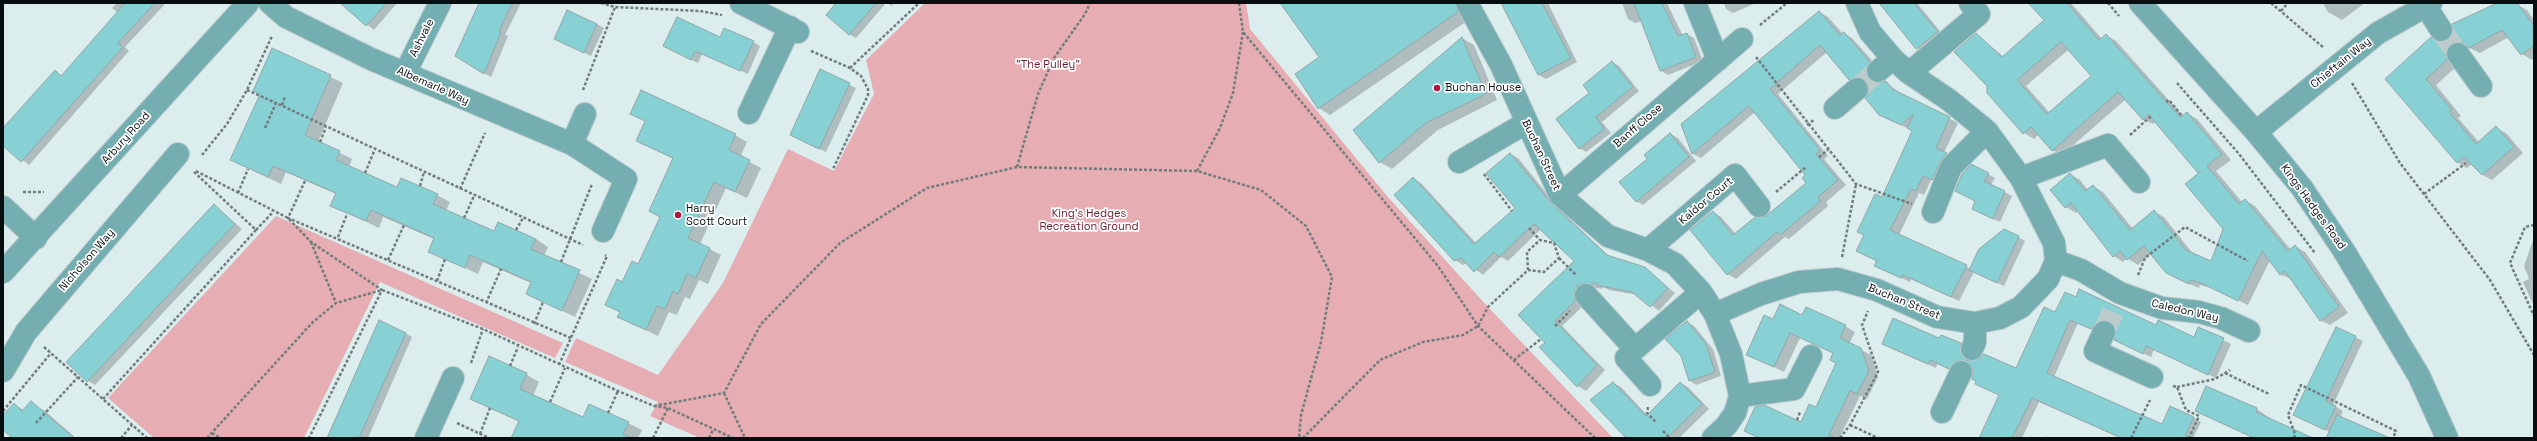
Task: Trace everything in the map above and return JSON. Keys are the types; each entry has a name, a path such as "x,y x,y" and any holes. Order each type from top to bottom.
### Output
{"street":[{"name":"Arbury Road","path":"3,272 36,238 248,3"},
{"name":"Ashvale","path":"404,73 440,3"},
{"name":"Buchan Street","path":"1467,3 1501,65 1526,123 1560,195 1608,236 1648,250 1676,264 1701,292 1715,314 1761,294 1799,282 1838,279 1877,290 1937,317 1975,323 2000,318 2021,307 2048,279 2056,261"},
{"path":"1695,3 1718,60"},
{"path":"1857,3 1870,32 1893,68 1949,100 1987,131 2021,178 2054,243 2056,261"},
{"path":"1893,68 1979,14 1970,3"},
{"name":"Kings Hedges Road","path":"2140,3 2256,132 2302,188 2344,251 2419,376 2447,438"},
{"path":"2428,4 2441,30"},
{"name":"Chieftain Way","path":"2256,132 2378,33 2428,4"},
{"path":"744,7 790,33 749,113"},
{"name":"Albemarle Way","path":"278,10 404,73 495,113 572,144"},
{"name":"Banff Close","path":"1560,195 1742,40"},
{"path":"2458,54 2481,86"},
{"path":"1835,108 1857,89"},
{"path":"583,105 572,144 626,179 603,231"},
{"path":"1465,159 1526,123"},
{"path":"1933,212 1951,167 1987,131"},
{"path":"2021,178 2108,145 2139,182"},
{"name":"Nicholson Way","path":"3,371 26,332 184,161"},
{"name":"Kaldor Court","path":"1648,250 1734,176 1759,206"},
{"path":"3,207 36,238"},
{"name":"Caledon Way","path":"2056,261 2081,270 2121,298 2162,308 2199,312 2221,318 2249,332"},
{"path":"1582,286 1602,312 1636,349"},
{"path":"1650,385 1626,358 1701,292"},
{"path":"1713,438 1726,426 1735,413 1740,396 1731,354 1715,314"},
{"path":"1972,348 1976,342 1975,323"},
{"path":"2104,332 2095,351 2156,379"},
{"path":"1740,396 1794,389 1811,356"},
{"path":"1942,412 1961,372"},
{"path":"426,438 453,378"}],"path":[{"path":"601,3 615,7 700,11 744,7"},
{"path":"850,68 867,50 919,3"},
{"path":"1017,167 1038,94 1054,58 1085,14 1090,3"},
{"path":"1198,170 1220,128 1233,93 1243,32 1239,3"},
{"path":"1787,3 1742,40 1856,184 1933,212"},
{"path":"2108,3 2123,21"},
{"path":"2271,3 2316,39 2362,96 2400,163 2490,280 2534,355"},
{"path":"2281,11 2288,3"},
{"path":"583,105 615,7"},
{"path":"184,161 227,124 247,90 276,28 278,10"},
{"path":"1243,32 1438,266 1478,326 1595,438"},
{"path":"790,33 850,68 861,76 868,89 868,95 833,169"},
{"path":"2176,81 2239,154 2317,256"},
{"path":"247,90 276,102 474,196 588,247"},
{"path":"282,105 285,97"},
{"path":"2166,102 2169,100 2182,116"},
{"path":"265,128 276,102"},
{"path":"460,189 495,113"},
{"path":"320,142 326,127"},
{"path":"365,173 375,149"},
{"path":"1819,157 1828,150"},
{"path":"1465,159 1512,211"},
{"path":"184,161 273,212 338,237 534,324 571,338"},
{"path":"184,161 256,230"},
{"path":"561,262 601,163"},
{"path":"2424,194 2466,163"},
{"path":"724,393 761,324 840,243 927,188 1017,167 1198,170 1260,190 1306,226 1332,277 1321,342 1301,415 1299,438"},
{"path":"1759,206 1806,167"},
{"path":"238,193 248,169"},
{"path":"420,186 424,172"},
{"path":"288,218 305,182"},
{"path":"1838,279 1856,184"},
{"path":"464,218 474,196"},
{"path":"103,399 273,212"},
{"path":"338,237 347,214"},
{"path":"288,218 311,242 382,290 309,438"},
{"path":"516,230 523,218"},
{"path":"388,260 404,225"},
{"path":"2534,225 2525,227 2510,263 2534,316"},
{"path":"2121,298 2145,258 2185,227 2248,261"},
{"path":"1529,228 1540,240 1554,243 1559,258 1582,286"},
{"path":"1303,438 1380,360 1423,342 1463,335 1478,326 1488,308 1528,270 1527,252 1540,240"},
{"path":"311,242 336,303"},
{"path":"559,365 607,256 601,253"},
{"path":"1528,270 1544,272 1559,258"},
{"path":"437,281 445,259"},
{"path":"486,303 501,269"},
{"path":"1840,438 1850,425 1878,372 1862,325 1877,290"},
{"path":"534,324 543,302"},
{"path":"26,332 147,438"},
{"path":"1514,360 1541,338"},
{"path":"510,366 518,347"},
{"path":"3,411 51,354"},
{"path":"550,402 565,368"},
{"path":"2131,438 2156,379 2177,387 2215,379 2224,372 2230,370"},
{"path":"2224,372 2269,394"},
{"path":"36,423 78,377"},
{"path":"2294,438 2296,434 2288,415 2302,385 2396,431 2393,438"},
{"path":"2177,387 2186,410 2199,416 2189,438"},
{"path":"608,413 618,391"},
{"path":"654,406 724,393"},
{"path":"724,393 745,438"},
{"path":"480,434 490,408"},
{"path":"652,438 668,408"},
{"path":"121,438 132,425"},
{"path":"1850,425 1878,438"},
{"path":"709,438 713,430"},
{"path":"1663,431 1670,438"},
{"path":"212,432 220,438"}],"green space":[{"name":"King's Hedges Recreation Ground","path":"925,3 1246,3 1250,29 1387,196 1488,307 1613,438 700,438 650,416 658,402 565,362 576,338 658,375 723,283 788,149 834,171 874,94 866,60"},
{"path":"276,216 563,343 555,358 380,282 304,438 154,438 108,398"}],"building":[{"path":"125,3 155,3 118,43 123,47 21,162 3,146 3,128 55,70 61,76"},
{"path":"340,3 387,3 366,26"},
{"path":"479,3 512,3 499,31 501,32 484,74 455,56"},
{"path":"836,3 876,3 849,35 826,15"},
{"path":"1280,3 1455,3 1458,12 1318,109 1295,74 1319,57"},
{"path":"1501,3 1542,3 1571,58 1538,75"},
{"path":"1634,3 1662,3 1678,36 1687,33 1696,57 1660,71"},
{"path":"1879,3 1914,3 1938,32 1916,49"},
{"path":"2028,3 2067,3 2099,40 2106,34 2180,117 2187,112 2222,154 2207,166 2239,204 2245,199 2288,251 2295,245 2339,307 2320,321 2285,271 2280,275 2262,251 2238,301 2201,283 2190,280 2189,284 2166,273 2144,246 2127,260 2120,251 2113,257 2071,203 2065,208 2050,190 2070,173 2085,191 2093,185 2130,230 2154,210 2186,250 2211,261 2223,229 2185,184 2201,171 2198,173 2148,114 2143,120 2118,92 2052,151 2031,127 2023,134 1987,93 1987,86 1954,52 1976,33 2002,57 2044,20","holes":["2061,42 2091,76 2047,114 2017,80"]},
{"path":"2497,3 2517,3 2534,26 2534,46 2521,55 2502,30 2469,48 2463,43 2456,42 2447,49 2447,60 2426,79 2452,110 2449,112 2476,144 2496,126 2514,147 2482,175 2464,157 2457,163 2385,79 2431,37 2441,42 2447,41 2452,35 2452,24"},
{"path":"567,10 597,24 584,53 554,39"},
{"path":"1819,11 1840,35 1844,32 1870,62 1866,72 1869,79 1879,83 1886,81 1892,89 1950,117 1936,148 1947,153 1940,162 1932,180 1923,176 1916,191 1911,189 1890,230 1967,265 1951,297 1903,275 1901,278 1874,266 1877,261 1856,251 1864,235 1857,232 1875,194 1882,197 1912,131 1907,128 1914,114 1901,125 1879,115 1865,98 1869,93 1867,81 1861,77 1849,80 1820,45 1770,89 1820,150 1816,154 1838,180 1818,197 1821,201 1780,235 1777,232 1727,275 1690,230 1713,211 1733,235 1754,218 1766,216 1806,183 1802,178 1805,175 1749,106 1692,154 1681,124"},
{"path":"677,17 720,37 724,28 754,41 740,71 695,51 691,60 663,46"},
{"path":"1462,37 1486,94 1426,123 1379,163 1353,130"},
{"path":"272,48 331,75 305,135 340,151 336,160 397,187 401,178 438,194 433,204 494,231 498,222 536,239 531,249 580,270 562,311 526,294 531,282 470,255 465,268 428,252 434,238 371,210 366,221 330,206 336,193 273,166 268,177 230,160 260,94 253,91"},
{"path":"1612,61 1633,87 1596,117 1604,129 1579,149 1556,119 1589,93 1583,85"},
{"path":"820,69 850,83 819,149 790,135"},
{"name":"Harry Scott Court","path":"641,90 736,134 729,150 750,160 735,192 714,182 688,238 710,248 696,278 687,274 678,294 673,291 665,309 657,306 646,330 617,317 620,312 605,305 617,279 622,282 632,261 638,264 660,217 649,211 673,158 636,141 645,121 630,114"},
{"path":"1670,133 1689,157 1636,202 1619,182 1647,159 1644,155"},
{"path":"1510,153 1551,203 1607,255 1645,267 1668,288 1650,307 1632,292 1600,286 1595,282 1592,285 1584,283 1577,286 1574,292 1575,301 1555,321 1597,365 1577,387 1539,347 1545,343 1518,315 1574,261 1534,224 1499,257 1494,252 1474,272 1461,258 1454,261 1394,195 1413,177 1474,244 1515,208 1486,173"},
{"path":"1971,164 1989,173 1984,181 2005,191 1993,219 1972,209 1975,201 1955,191 1962,174"},
{"path":"214,204 235,224 87,382 66,362"},
{"path":"2004,229 2019,236 1997,283 1969,270 1979,249"},
{"path":"2079,289 2156,325 2158,320 2194,337 2198,327 2224,338 2208,375 2146,346 2143,354 2114,340 2116,331 2109,321 2097,322 2091,329 2070,320 2047,373 2162,424 2170,406 2194,417 2185,435 2193,438 2121,438 2032,398 2012,438 1979,438 1999,395 1975,384 1976,381 1972,379 1973,371 1971,365 1960,360 1954,362 1949,369 1930,360 1928,364 1882,344 1893,318 1939,338 1941,335 1961,343 1960,351 1967,361 1979,359 1984,354 2016,368 2044,307 2055,312 2065,292 2076,297"},
{"path":"1780,304 1802,315 1806,307 1846,325 1840,338 1861,348 1869,371 1857,394 1850,391 1829,435 1835,438 1759,438 1744,431 1755,407 1764,405 1801,422 1809,404 1816,407 1836,363 1830,360 1833,353 1790,333 1774,367 1746,355 1764,315 1773,319"},
{"path":"379,320 406,333 359,438 327,438"},
{"path":"1687,321 1706,344 1715,372 1689,381 1681,356 1665,339"},
{"path":"2336,327 2356,336 2326,401 2336,406 2325,430 2293,415"},
{"path":"489,356 527,373 520,389 583,417 589,404 629,422 623,434 631,438 511,438 519,421 470,399"},
{"path":"1613,382 1646,416 1680,382 1702,404 1667,438 1623,438 1625,437 1590,400"},
{"path":"2206,386 2257,408 2256,412 2313,438 2254,438 2195,411"},
{"path":"31,401 74,438 12,438 3,430 3,415 14,403 22,411"},
{"path":"2337,415 2390,438 2326,438"}],"tunnel":[{"path":"2441,30 2458,54"},
{"path":"1857,89 1878,71"},
{"path":"2104,332 2115,306"}],"place":[{"name":"Buchan House","path":"1437,88"},
{"name":"Harry Scott Court","path":"678,215"}],"park label":[{"name":"\"The Pulley\"","path":"1048,65"}]}
